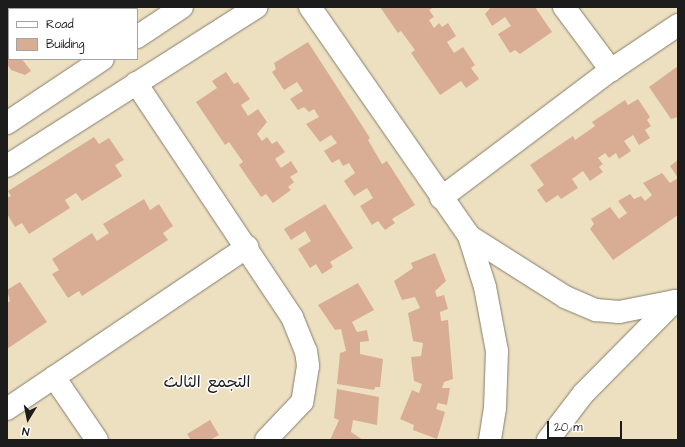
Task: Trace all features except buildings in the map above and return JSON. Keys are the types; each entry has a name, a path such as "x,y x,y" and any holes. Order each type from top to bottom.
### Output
{"street":[{"path":"138,36 182,7"},
{"path":"7,166 257,7"},
{"path":"310,7 469,236 485,287 497,351 495,408 490,440"},
{"path":"564,7 611,70"},
{"path":"442,198 611,70 678,24"},
{"path":"7,123 102,60"},
{"path":"136,83 247,247 292,317 306,351 308,366 302,402 266,440"},
{"path":"469,236 565,297 596,310 619,312 676,300"},
{"path":"7,409 247,247"},
{"path":"548,440 583,394 676,300"},
{"path":"54,377 97,440"}],"district":[{"name":"التجمع الثالث","path":"207,382"}]}
